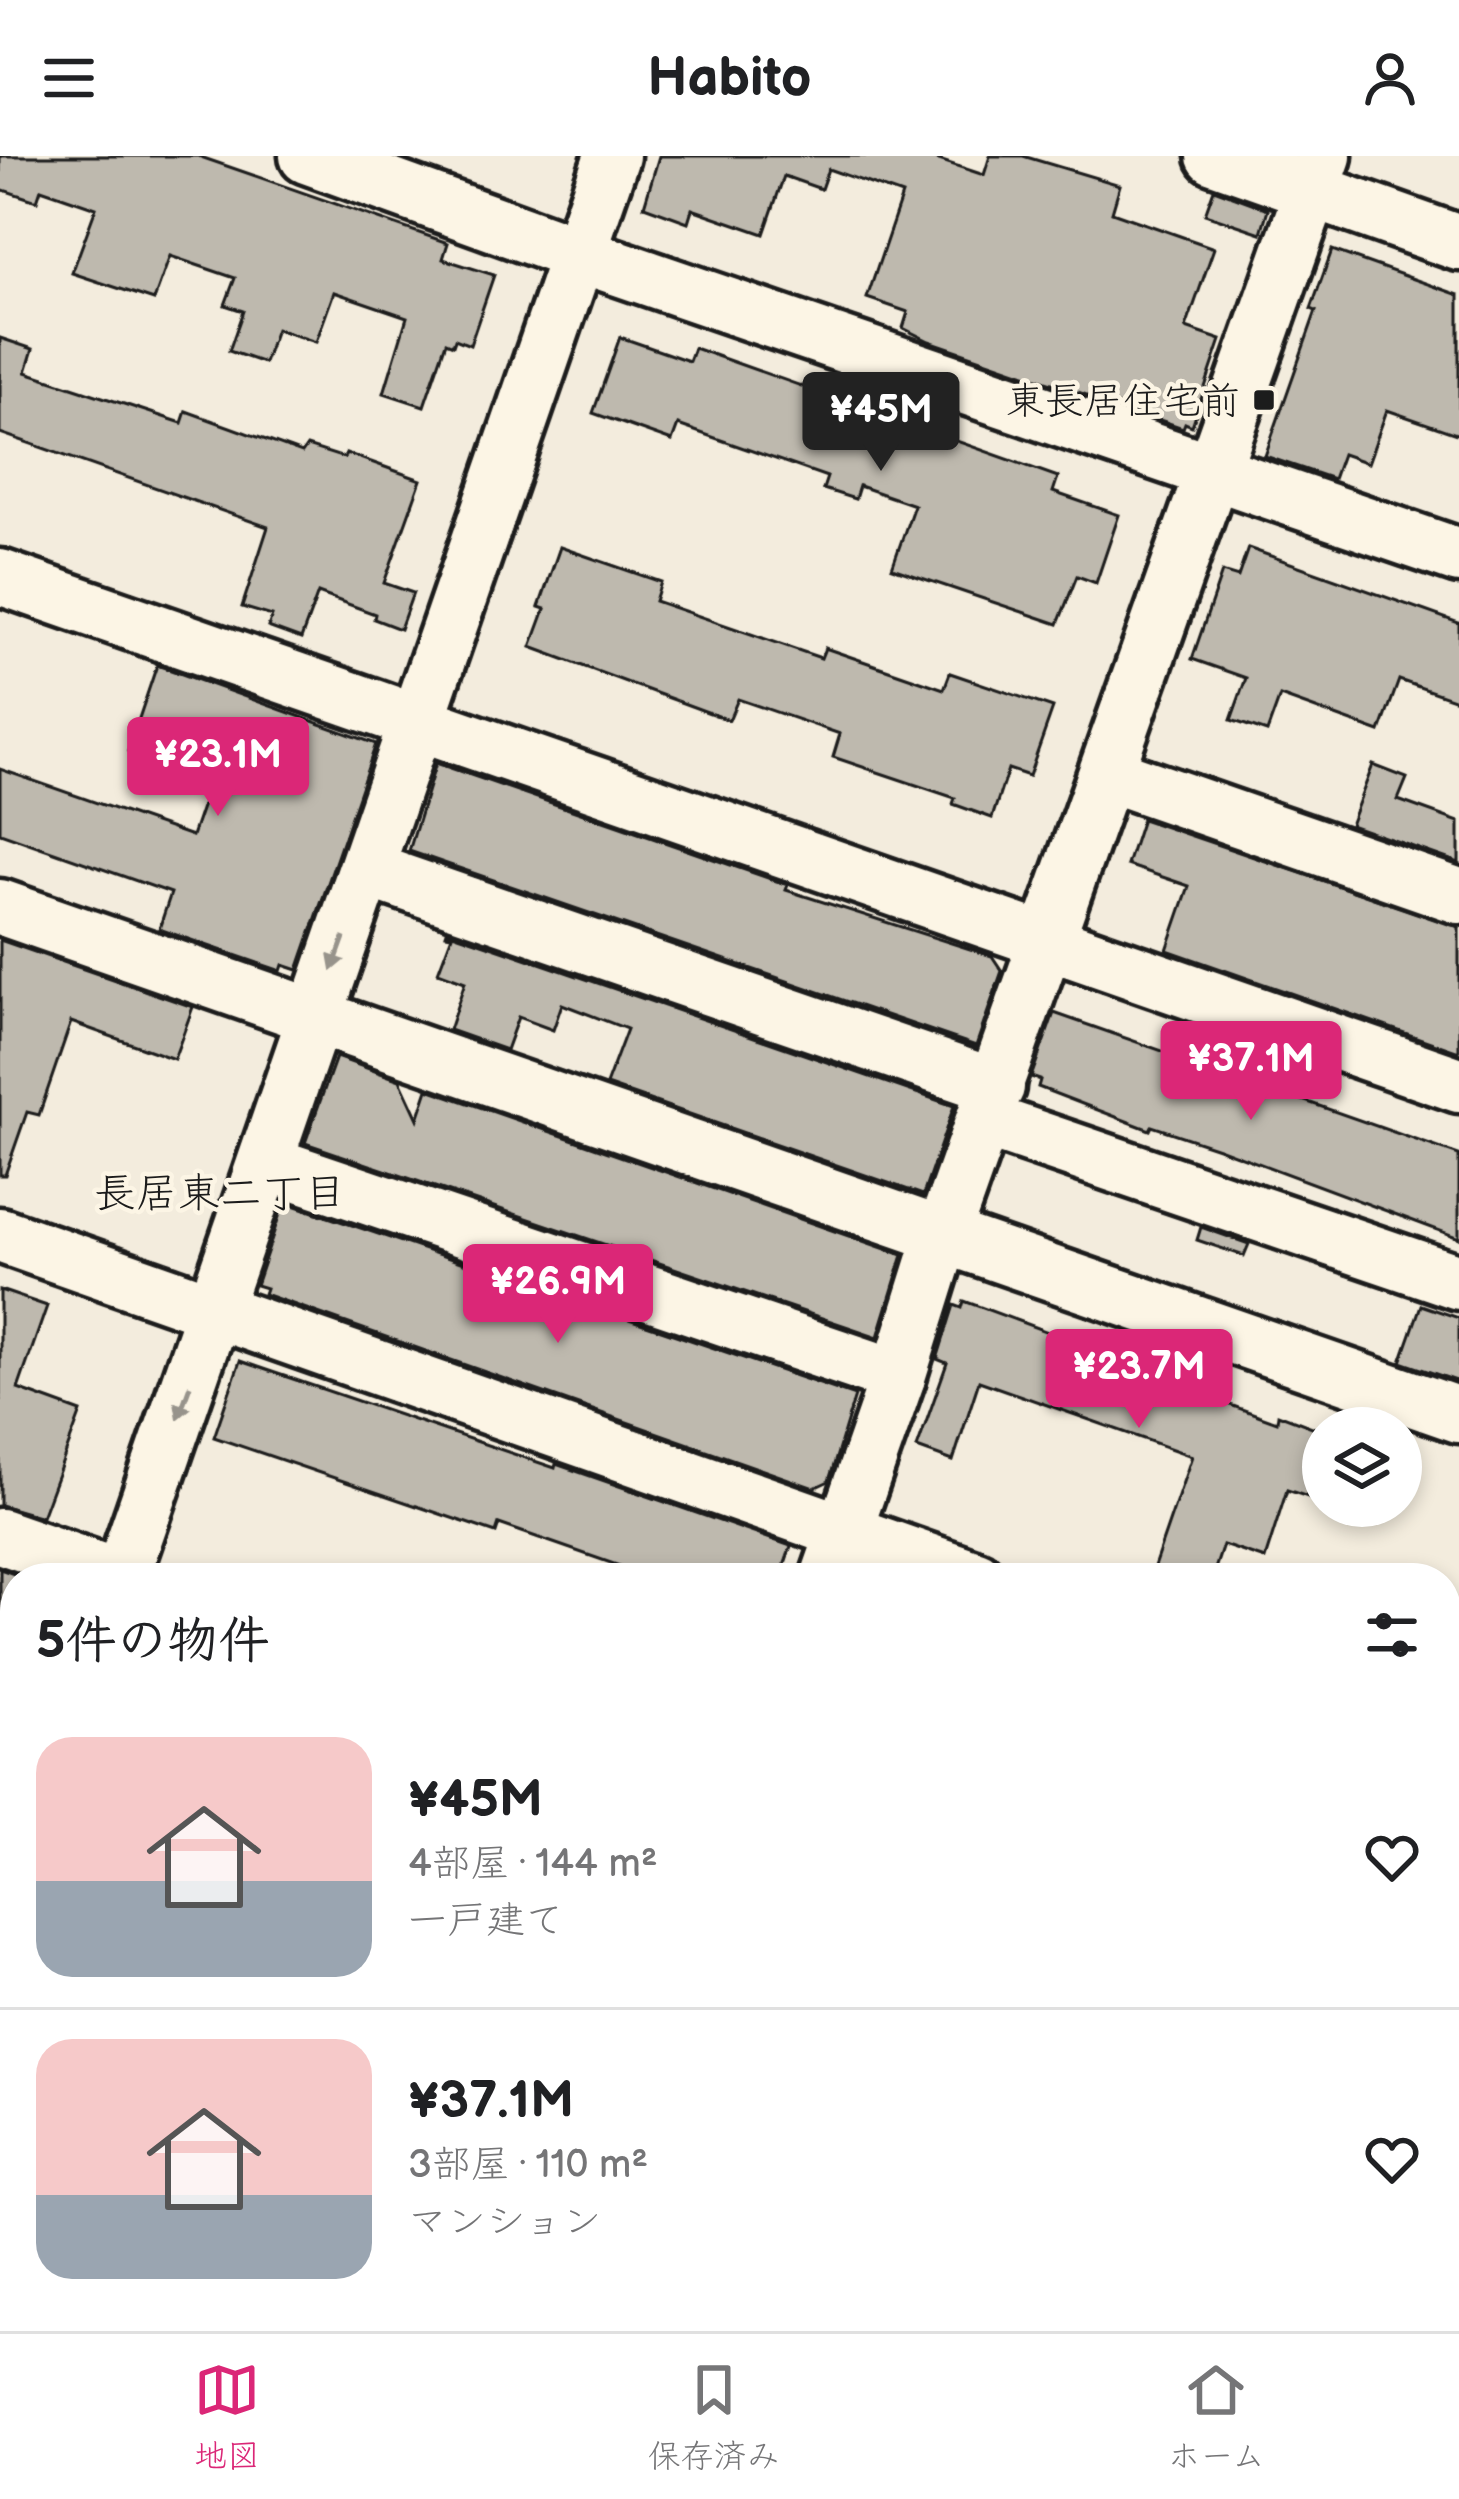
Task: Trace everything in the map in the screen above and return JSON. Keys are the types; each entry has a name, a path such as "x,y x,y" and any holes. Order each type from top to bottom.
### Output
{"street":[{"path":"308,156 578,254 1459,556"},
{"path":"126,1563 612,156"},
{"path":"1214,156 1319,173 1459,243"},
{"path":"836,1555 942,1236 1319,173"},
{"path":"0,578 1459,1085"},
{"path":"1108,775 1459,896"},
{"path":"368,870 1459,1282"},
{"path":"0,907 1459,1415"},
{"path":"267,1163 898,1378"},
{"path":"0,1234 217,1309 836,1555 885,1563"},
{"path":"0,1536 78,1563"}],"building":[{"path":"0,156 198,156 448,243 443,259 494,275 470,345 455,339 453,345 446,342 424,406 384,393 407,317 334,292 316,342 276,329 264,363 229,351 243,311 225,305 235,278 170,256 154,300 72,273 96,208 41,189 37,201 0,189"},
{"path":"659,156 927,156 984,175 990,156 1023,156 1120,185 1112,212 1214,248 1186,328 1221,340 1192,426 1185,423 1183,428 903,328 908,312 867,298 902,195 828,169 821,189 784,176 764,234 692,209 688,222 644,206"},
{"path":"1214,189 1268,209 1261,233 1205,214"},
{"path":"1332,250 1459,295 1459,435 1387,410 1368,463 1342,454 1333,479 1265,456 1316,311 1311,309"},
{"path":"620,337 689,361 694,348 1058,477 1053,492 1119,515 1096,583 1077,576 1058,624 892,568 914,505 859,486 855,499 823,489 827,477 678,425 672,441 593,413"},
{"path":"0,338 33,349 26,372 182,423 186,411 302,453 307,446 344,458 346,453 421,480 384,583 413,593 400,629 374,619 375,614 318,593 301,639 268,627 272,616 242,607 268,527 0,433"},
{"path":"560,547 661,582 655,601 821,658 825,648 944,689 950,673 1053,708 1029,776 1008,769 992,818 953,804 955,798 833,757 840,734 738,699 729,720 531,647"},
{"path":"1248,548 1459,623 1459,701 1399,680 1380,732 1280,696 1267,732 1231,720 1246,678 1192,659 1222,572 1238,577"},
{"path":"157,665 376,744 298,970 283,965 281,971 159,929 171,893 0,833 0,769 192,836 212,778 128,751"},
{"path":"436,763 788,885 786,890 992,956 1002,971 976,1046 409,851"},
{"path":"1373,765 1407,778 1398,800 1459,822 1459,863 1350,825"},
{"path":"1142,819 1459,927 1459,1052 1167,950 1189,886 1127,865"},
{"path":"447,931 954,1106 923,1195 606,1085 627,1029 562,1004 553,1030 518,1017 506,1050 449,1030 465,982 438,972 452,935"},
{"path":"0,940 193,1007 174,1059 71,1022 39,1115 27,1112 5,1175 0,1175"},
{"path":"1054,1013 1459,1155 1459,1238 1038,1087 1040,1080 1031,1077"},
{"path":"336,1057 400,1080 418,1119 428,1089 903,1255 878,1337 305,1143"},
{"path":"284,1202 855,1396 829,1481 814,1488 264,1294 266,1288 256,1285"},
{"path":"1201,1227 1249,1244 1244,1256 1197,1240"},
{"path":"0,1290 47,1306 18,1389 81,1412 42,1517 0,1505"},
{"path":"964,1301 1277,1422 1278,1414 1302,1423 1302,1495 1287,1490 1265,1559 1223,1545 1217,1563 1155,1563 1192,1456 979,1381 953,1461 917,1448 947,1363 937,1359 954,1305 962,1308"},
{"path":"1421,1305 1459,1318 1459,1382 1401,1362"},
{"path":"240,1361 791,1546 785,1563 611,1563 499,1524 496,1533 214,1437"}],"place":[{"name":"東長居住宅前","path":"1264,400"}],"district":[{"name":"長居東二丁目","path":"220,1192"}]}
